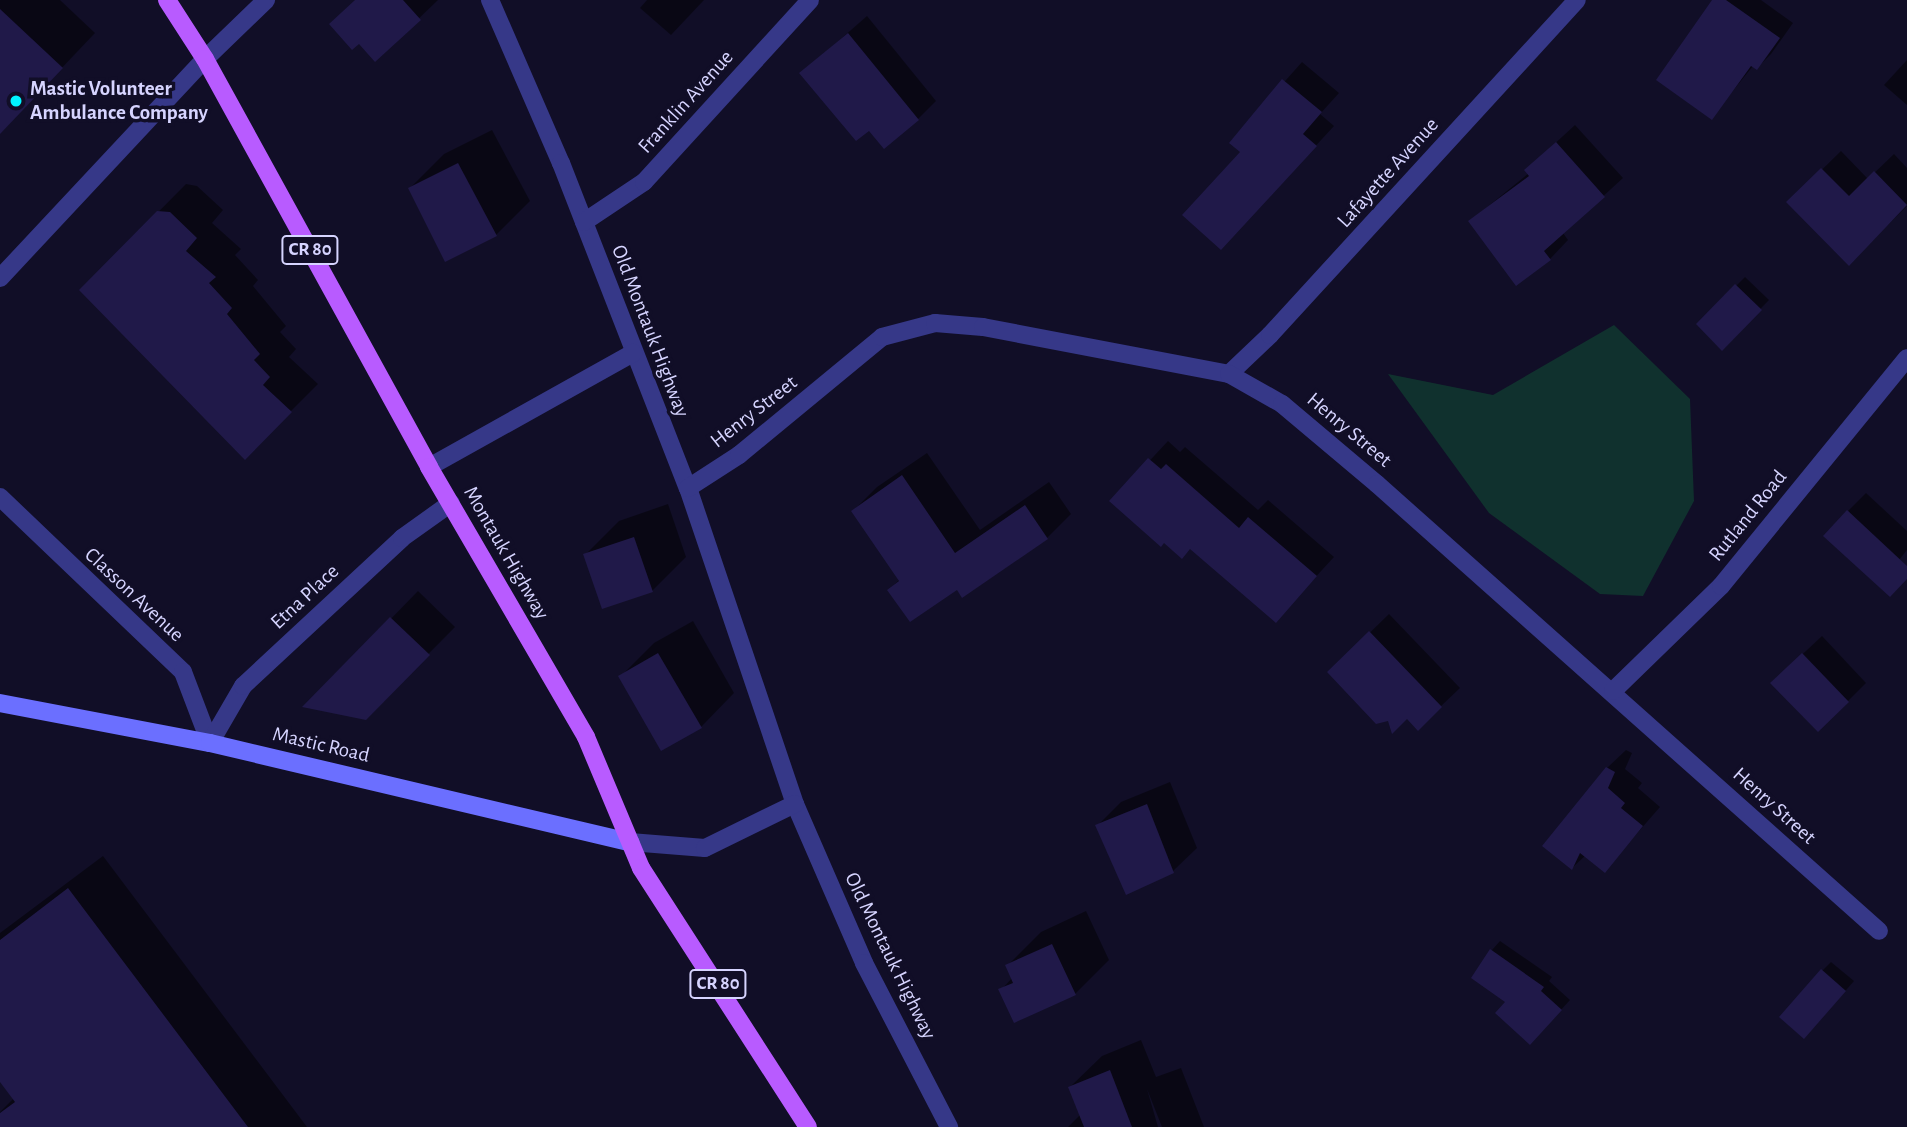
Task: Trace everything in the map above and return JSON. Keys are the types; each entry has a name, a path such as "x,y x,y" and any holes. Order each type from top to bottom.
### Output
{"main road":[{"name":"Montauk Highway","path":"167,0 205,59 429,467 586,737 641,868 808,1127"},
{"name":"Mastic Road","path":"0,703 210,743 630,842"}],"street":[{"path":"0,278 205,59 266,0"},
{"name":"Old Montauk Highway","path":"490,0 584,222 688,488 794,804 864,963 949,1127"},
{"name":"Franklin Avenue","path":"584,222 644,182 810,0"},
{"name":"Lafayette Avenue","path":"1229,374 1270,335 1577,0"},
{"name":"Henry Street","path":"688,488 760,439 882,337 935,323 983,327 1229,374 1282,404 1613,691 1879,931"},
{"path":"429,467 633,353"},
{"name":"Rutland Road","path":"1613,691 1721,586 1907,358"},
{"name":"Classon Avenue","path":"0,497 183,672 210,743"},
{"name":"Etna Place","path":"210,743 243,686 402,538 451,503"},
{"path":"630,842 705,848 794,804"}],"green space":[{"path":"1614,325 1690,399 1694,501 1643,596 1600,594 1489,513 1388,374 1493,395"}],"building":[{"path":"355,0 403,0 421,20 375,62 359,44 352,50 329,24"},
{"path":"1712,0 1726,0 1780,38 1757,70 1751,66 1712,120 1656,80"},
{"name":"Mastic Volunteer Ambulance Company","path":"0,9 63,68 0,134"},
{"path":"848,33 919,120 884,149 869,131 856,141 799,73"},
{"path":"1282,79 1322,112 1303,134 1317,146 1221,250 1182,215 1240,152 1229,143"},
{"path":"1556,142 1605,197 1544,251 1551,260 1516,286 1468,221 1529,176 1524,170"},
{"path":"458,163 497,236 445,262 408,188"},
{"path":"1821,168 1849,196 1874,171 1907,205 1849,266 1786,202"},
{"path":"157,211 170,212 197,238 186,251 216,277 209,283 232,308 227,314 260,354 254,360 270,377 263,385 292,412 245,460 79,290"},
{"path":"1735,284 1762,310 1722,351 1696,324"},
{"path":"1148,458 1161,469 1166,464 1239,528 1248,517 1317,576 1276,623 1190,549 1182,559 1164,543 1161,547 1109,501"},
{"path":"902,475 955,553 1025,505 1048,539 962,598 957,590 910,622 887,590 899,581 851,511"},
{"path":"1847,510 1907,566 1907,579 1890,597 1823,536"},
{"path":"634,537 653,592 602,609 583,554"},
{"path":"390,617 430,655 366,720 302,707"},
{"path":"1369,631 1442,707 1418,731 1407,719 1392,734 1388,721 1376,724 1327,672"},
{"path":"658,653 702,728 661,751 618,676"},
{"path":"1802,653 1849,702 1818,732 1770,683"},
{"path":"1606,767 1615,772 1608,788 1625,803 1621,808 1643,826 1605,873 1580,853 1572,870 1542,846"},
{"path":"1147,804 1174,873 1126,895 1095,825"},
{"path":"68,888 248,1127 0,1127 0,1113 15,1102 0,1082 0,940"},
{"path":"1052,944 1076,995 1014,1023 998,989 1013,983 1005,965"},
{"path":"1490,949 1544,987 1541,991 1562,1010 1530,1045 1495,1013 1505,1002 1471,978"},
{"path":"1821,969 1846,991 1804,1039 1779,1017"},
{"path":"1110,1070 1132,1127 1084,1127 1068,1087"}],"place":[{"name":"Mastic Volunteer Ambulance Company","path":"16,101"}]}
